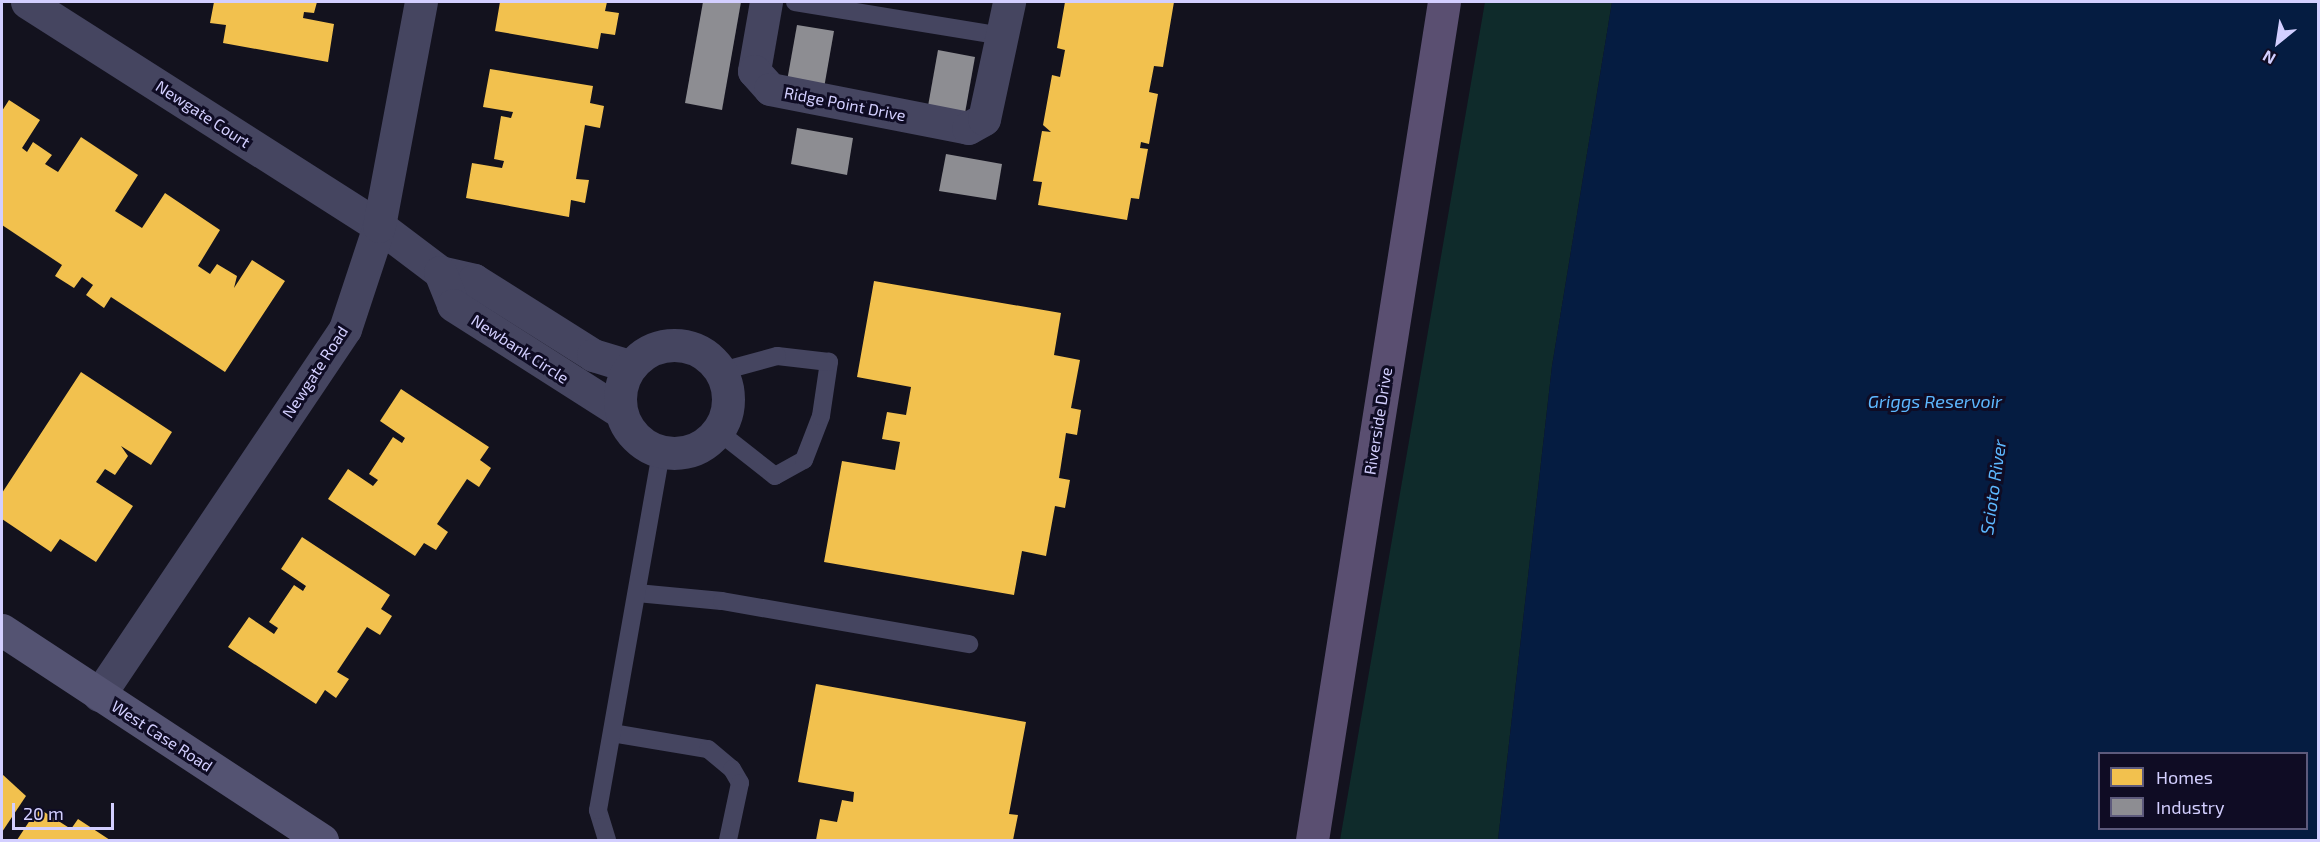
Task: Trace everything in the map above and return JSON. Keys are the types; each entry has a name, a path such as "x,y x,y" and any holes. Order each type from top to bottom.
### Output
{"main road":[{"name":"Riverside Drive","path":"1312,840 1444,2"},
{"name":"West Case Road","path":"2,630 322,840"}],"street":[{"name":"Newgate Court","path":"27,2 379,226"},
{"name":"Newgate Road","path":"99,695 345,329 379,226 421,2"},
{"name":"Ridge Point Drive","path":"766,2 754,71 770,89 968,128 984,119 1003,36"},
{"path":"1003,36 1009,2"},
{"name":"Newbank Circle","path":"379,226 440,272 474,280 593,355 630,366"},
{"name":"Newbank Circle","path":"440,272 453,305 618,410 642,443 661,453"},
{"path":"618,410 630,366 646,352 688,346 707,355 722,371 729,391 719,432 703,447 661,453"}],"lane":[{"path":"795,2 1003,36"},
{"path":"719,432 775,476 804,460 821,416 829,362 777,356 722,371"},
{"path":"607,840 598,810 661,453"},
{"path":"637,592 722,601 969,644"},
{"path":"612,733 708,749 732,769 740,783 728,840"}],"green space":[{"path":"1485,2 1612,2 1552,366 1498,840 1340,840"}],"water":[{"name":"Griggs Reservoir","path":"1612,2 2318,2 2318,840 1498,840 1552,366"}],"building: Homes":[{"path":"214,2 317,2 314,13 304,12 303,18 334,24 328,62 223,43 226,25 210,23"},
{"path":"500,2 607,2 605,11 619,13 615,35 601,33 598,49 495,31"},
{"path":"1065,2 1174,2 1163,67 1154,66 1149,92 1158,94 1149,144 1141,142 1140,148 1148,149 1139,199 1131,198 1127,220 1038,205 1042,182 1033,181 1042,131 1051,132 1043,125 1052,75 1060,77 1065,50 1057,48"},
{"path":"490,69 593,86 590,103 604,106 600,128 585,125 576,179 589,180 585,203 571,200 569,217 466,198 472,163 502,168 504,161 494,159 501,116 511,118 513,112 483,107"},
{"path":"9,100 40,120 22,148 27,152 33,142 52,155 45,164 58,172 81,137 138,175 115,211 142,228 165,193 220,230 198,266 210,274 217,264 237,276 234,288 252,260 285,281 225,372 111,297 104,308 86,295 93,285 82,277 74,288 55,276 62,265 2,225 2,111"},
{"path":"874,281 1061,313 1054,355 1080,360 1071,408 1081,410 1077,435 1066,433 1059,478 1070,480 1065,508 1055,506 1046,556 1022,551 1014,595 824,562 842,461 895,470 900,442 882,439 887,412 906,415 911,387 857,377"},
{"path":"81,372 172,432 151,465 121,446 128,456 115,475 105,469 96,482 133,506 96,562 60,539 51,552 2,519 2,493"},
{"path":"401,389 489,447 480,460 491,468 479,487 467,479 437,524 448,532 436,550 424,543 415,556 328,499 348,469 373,486 378,480 369,474 393,437 402,443 405,438 380,421"},
{"path":"302,537 390,595 381,609 392,616 380,635 367,627 337,672 349,679 336,698 325,690 316,704 228,647 249,617 274,634 278,628 269,622 294,585 303,591 306,586 281,569"},
{"path":"816,684 1026,722 1009,814 1018,815 1013,840 816,840 820,819 837,822 842,800 853,802 854,792 798,782"},
{"path":"2,774 26,796 2,832"},
{"path":"38,808 71,829 78,819 110,840 17,840"}],"building: Industry":[{"path":"703,2 741,2 722,110 685,103"},
{"path":"797,25 834,31 824,88 787,81"},
{"path":"938,50 975,57 965,113 928,106"},
{"path":"797,128 853,138 847,175 791,164"},
{"path":"946,154 1002,164 996,200 939,191"}],"water label":[{"name":"Scioto River","path":"1993,487"}]}
